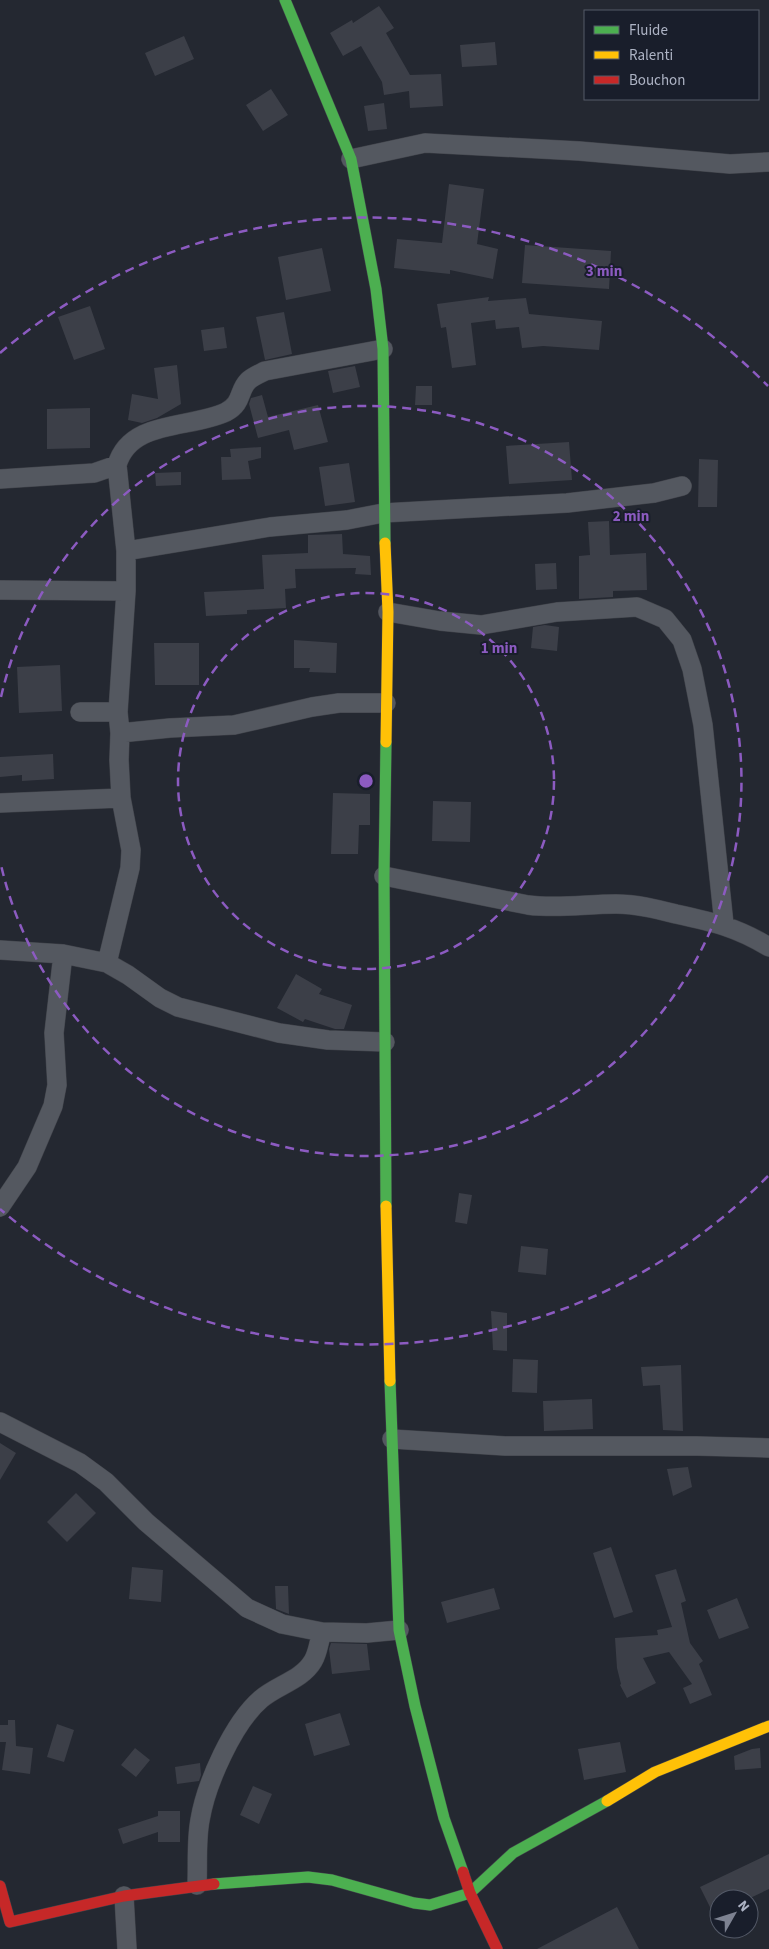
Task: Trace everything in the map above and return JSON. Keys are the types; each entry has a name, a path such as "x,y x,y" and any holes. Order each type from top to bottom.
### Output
{"street":[{"path":"285,0 350,158 376,289 383,349 383,513 388,612 384,876 387,1296 399,1630 415,1706 444,1818 470,1893 497,1949"},
{"path":"350,158 404,146 434,143 579,151 730,164 769,162"},
{"path":"107,963 130,868 131,850 121,798 119,760 120,733 118,712 126,590 126,551 117,465 120,454 136,438 152,431 216,416 228,411 240,400 248,381 264,371 383,349"},
{"path":"0,479 94,473 117,465"},
{"path":"126,551 270,527 347,520 383,513 566,503 654,493 682,486"},
{"path":"0,590 126,590"},
{"path":"388,612 440,621 481,625 557,612 637,607 665,619 682,640 692,669 703,725 724,924"},
{"path":"120,733 234,725 312,706 339,703 386,704"},
{"path":"80,712 118,712"},
{"path":"0,803 121,798"},
{"path":"384,876 550,908 617,904 648,907 724,924 769,947"},
{"path":"0,950 63,954 107,963 128,975 160,998 178,1007 279,1033 328,1040 385,1042"},
{"path":"0,1207 27,1166 53,1106 57,1085 54,1033 63,954"},
{"path":"0,1422 80,1463 106,1482 146,1522 247,1608 282,1624 322,1632 367,1633 399,1630"},
{"path":"392,1439 504,1446 769,1448"},
{"path":"197,1885 200,1820 211,1783 227,1745 242,1719 262,1698 302,1674 313,1660 322,1632"},
{"path":"0,1886 5,1923 124,1896 197,1885 308,1877 332,1880 414,1903 430,1905 470,1893 514,1853 613,1798 655,1772 769,1726"},
{"path":"124,1896 127,1949"}],"building":[{"path":"379,6 394,28 386,33 410,75 441,74 443,106 410,108 409,91 384,95 382,82 361,46 343,56 330,33 352,20 353,23"},
{"path":"184,36 194,59 155,76 145,53"},
{"path":"495,42 497,65 462,67 460,45"},
{"path":"271,89 288,115 263,131 246,105"},
{"path":"384,103 387,129 368,131 364,106"},
{"path":"449,184 484,189 477,244 498,249 493,279 450,270 450,274 394,268 397,239 442,243"},
{"path":"525,245 611,251 609,289 522,283"},
{"path":"322,248 331,291 286,300 278,257"},
{"path":"489,297 488,301 526,298 529,314 602,321 599,350 543,346 522,348 519,327 496,329 495,320 471,323 476,365 452,368 446,327 441,328 437,304"},
{"path":"90,306 105,349 74,360 58,317"},
{"path":"284,312 292,354 265,360 256,317"},
{"path":"224,327 227,348 204,351 201,330"},
{"path":"177,365 181,404 157,418 142,423 128,420 132,394 158,399 154,368"},
{"path":"355,366 360,387 333,393 328,371"},
{"path":"416,386 432,386 432,405 415,405"},
{"path":"262,395 268,417 318,405 328,442 294,450 289,430 258,438 249,404 251,398"},
{"path":"90,408 90,448 47,449 47,409"},
{"path":"569,442 572,480 509,484 506,446"},
{"path":"261,447 261,458 248,461 251,479 222,480 221,457 231,457 230,449"},
{"path":"699,459 718,460 717,507 698,507"},
{"path":"349,463 355,502 325,506 319,467"},
{"path":"181,472 181,485 156,486 155,473"},
{"path":"609,521 610,555 646,553 647,590 613,591 613,597 579,599 579,556 590,555 588,522"},
{"path":"342,534 343,554 370,556 371,575 355,574 356,568 295,569 296,588 285,589 286,608 247,610 247,614 206,616 204,592 264,589 262,555 308,553 308,535"},
{"path":"556,563 557,589 536,590 535,564"},
{"path":"545,625 559,627 557,651 531,648 533,627"},
{"path":"294,640 337,643 336,673 309,672 310,668 294,668"},
{"path":"154,643 199,643 199,685 155,685"},
{"path":"60,665 62,711 19,713 17,667"},
{"path":"53,754 54,779 22,781 22,775 0,777 0,757"},
{"path":"333,793 370,794 370,825 359,825 358,854 331,854"},
{"path":"433,801 471,802 470,842 432,841"},
{"path":"296,974 322,989 319,994 352,1005 344,1029 335,1029 305,1019 303,1022 277,1008"},
{"path":"459,1193 472,1195 467,1224 455,1222"},
{"path":"521,1246 548,1249 546,1275 518,1272"},
{"path":"491,1311 507,1313 507,1351 493,1350"},
{"path":"513,1359 538,1360 537,1393 512,1392"},
{"path":"681,1365 683,1431 663,1430 660,1385 643,1386 641,1367"},
{"path":"592,1399 593,1429 544,1431 543,1401"},
{"path":"0,1443 16,1453 0,1480"},
{"path":"688,1467 692,1487 673,1496 667,1469"},
{"path":"76,1493 96,1513 67,1542 47,1522"},
{"path":"611,1547 633,1612 614,1618 593,1553"},
{"path":"132,1567 163,1570 161,1602 129,1599"},
{"path":"676,1569 686,1601 681,1603 690,1643 703,1661 699,1664 712,1695 690,1704 683,1688 692,1684 669,1652 643,1658 656,1683 627,1698 620,1685 615,1638 658,1635 657,1630 672,1627 655,1575"},
{"path":"275,1586 288,1586 289,1614 276,1609"},
{"path":"494,1588 500,1609 447,1623 441,1602"},
{"path":"737,1598 749,1628 719,1639 707,1610"},
{"path":"331,1643 367,1644 370,1670 332,1674 329,1649"},
{"path":"340,1713 350,1745 314,1756 305,1724"},
{"path":"8,1720 15,1720 16,1746 33,1748 30,1774 2,1770 6,1742 0,1742 0,1725 8,1725"},
{"path":"57,1724 74,1730 64,1762 47,1757"},
{"path":"620,1742 626,1772 584,1780 578,1749"},
{"path":"135,1748 150,1760 136,1777 121,1765"},
{"path":"760,1748 761,1768 735,1770 734,1756"},
{"path":"200,1763 201,1775 199,1781 177,1784 175,1767"},
{"path":"253,1786 272,1794 259,1824 240,1815"},
{"path":"158,1811 180,1811 180,1842 158,1842 158,1832 123,1844 118,1829 158,1816"},
{"path":"769,1854 769,1889 759,1894 759,1889 709,1889 709,1905 700,1887"},
{"path":"617,1907 639,1949 537,1949"}],"traffic: fast":[{"path":"285,0 351,159 376,289 383,349 385,543"},
{"path":"386,742 384,876 386,1206"},
{"path":"390,1381 399,1630 415,1706 444,1818 463,1872"},
{"path":"214,1884 308,1877 332,1880 414,1903 430,1905 470,1893 513,1853 607,1801"}],"traffic: slow":[{"path":"385,543 388,612 386,742"},
{"path":"386,1206 390,1381"},
{"path":"607,1801 655,1772 769,1726"}],"traffic: jam":[{"path":"463,1872 470,1893 497,1949"},
{"path":"0,1886 10,1922 124,1896 214,1884"}]}
